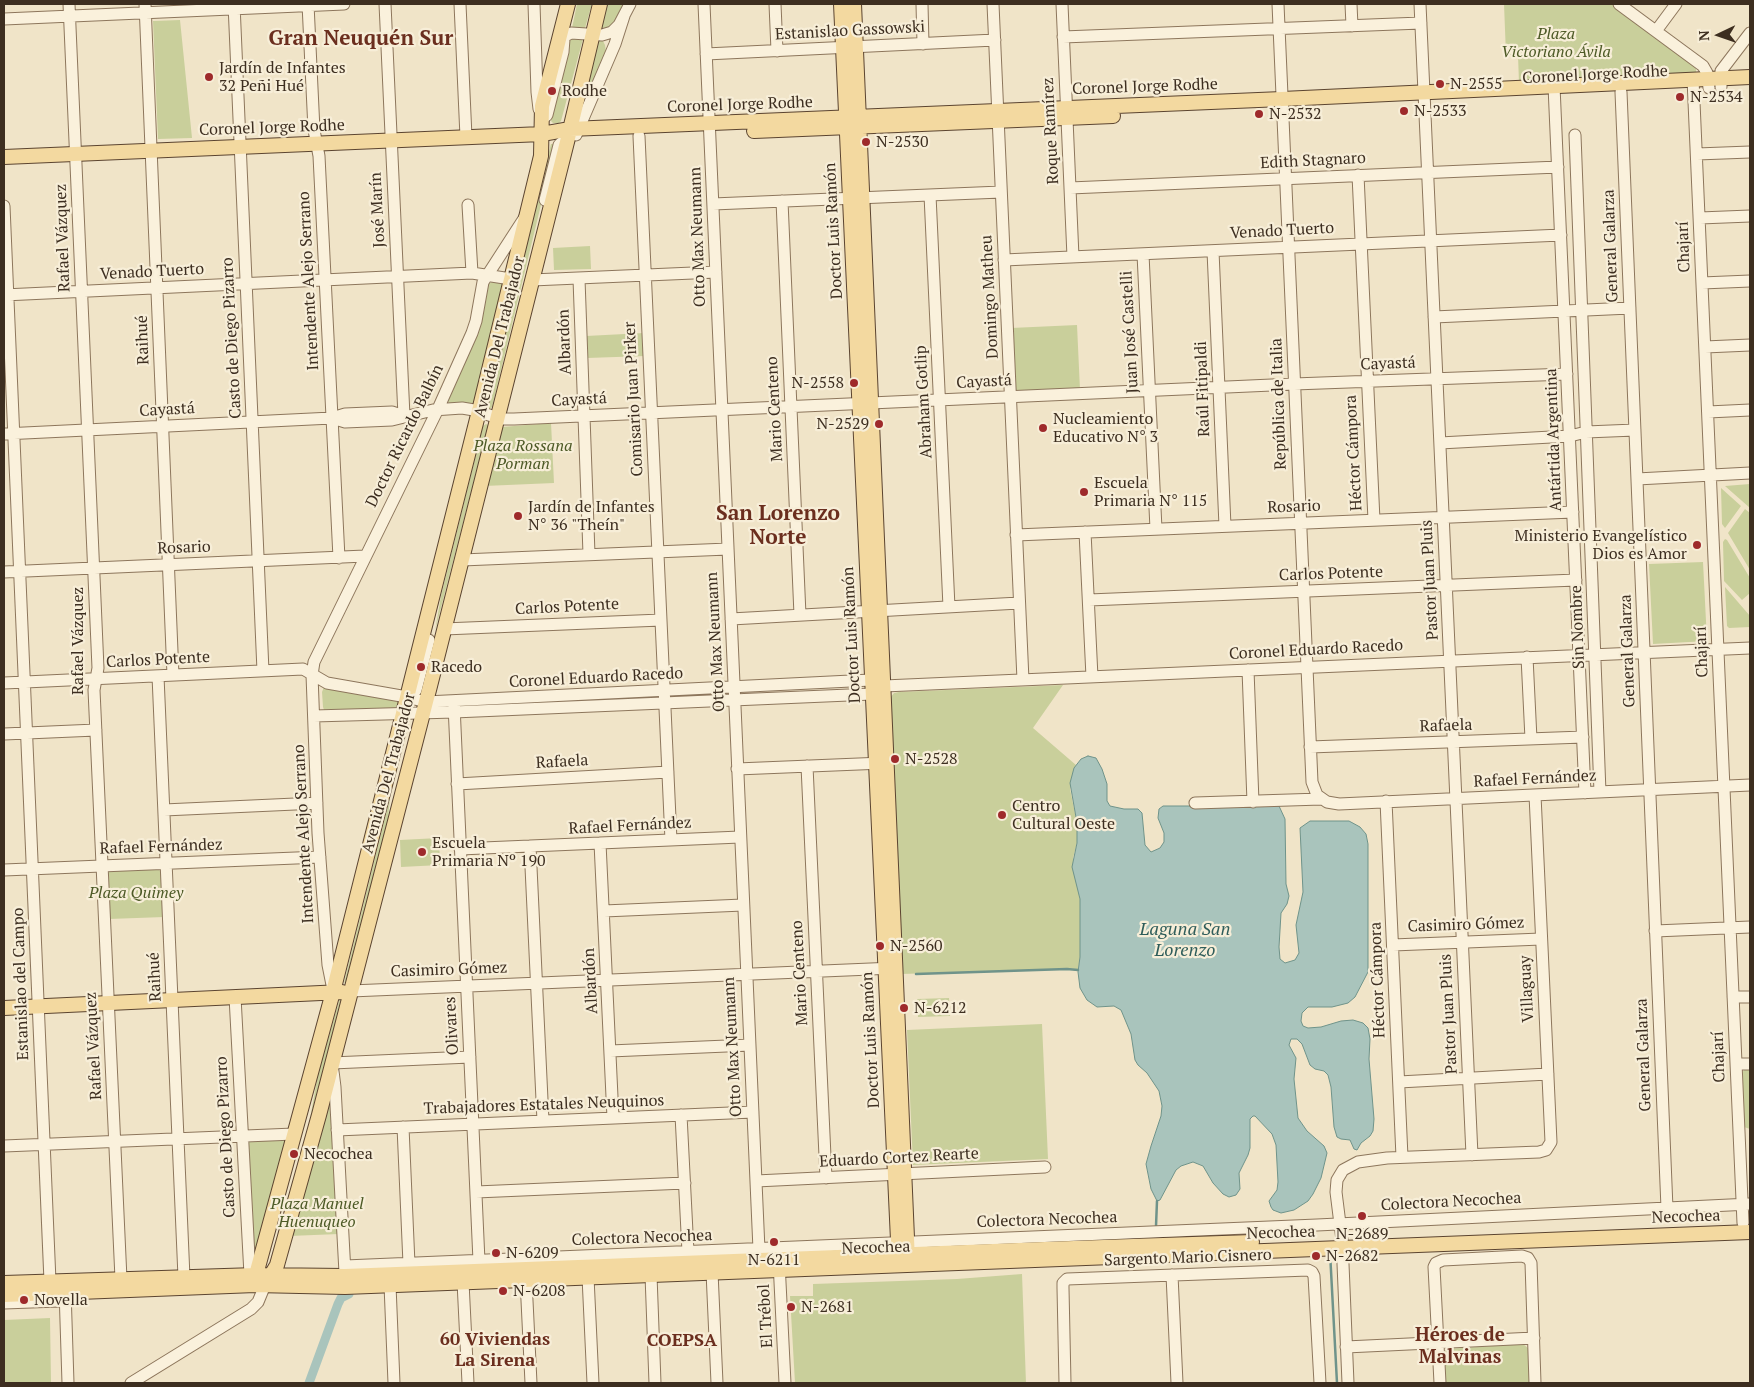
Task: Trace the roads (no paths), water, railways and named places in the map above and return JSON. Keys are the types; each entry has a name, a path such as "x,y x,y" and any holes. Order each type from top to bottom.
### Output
{"main road":[{"name":"Avenida Del Trabajador","path":"259,1279 294,1134 333,992 403,714 412,693 541,156 544,100 568,4"},
{"name":"Avenida Del Trabajador","path":"259,1279 277,1265 351,992 560,171 573,134 596,35 600,4"},
{"name":"Doctor Luis Ramón","path":"841,4 849,47 853,123 876,687 903,1254"},
{"name":"Doctor Luis Ramón","path":"849,47 854,4"},
{"name":"Coronel Jorge Rodhe","path":"573,134 1694,84 1750,77"},
{"name":"Coronel Jorge Rodhe","path":"1714,83 1750,86"},
{"name":"Coronel Jorge Rodhe","path":"1555,90 1622,92 1694,84"},
{"name":"Coronel Jorge Rodhe","path":"4,157 542,134 638,136 709,128"},
{"name":"Casimiro Gómez","path":"4,1008 351,992"},
{"name":"Necochea","path":"4,1283 60,1285 259,1279 345,1271 903,1254 1342,1244 1748,1226"},
{"name":"Necochea","path":"4,1295 60,1285 121,1279 184,1277 259,1279 334,1287 712,1272 779,1259"}],"street":[{"name":"Rafael Vázquez","path":"69,4 98,668 94,690 121,1279"},
{"name":"Intendente Alejo Serrano","path":"308,4 314,130 319,156 339,558"},
{"path":"4,19 70,16 145,8 344,4"},
{"name":"José Marín","path":"385,4 404,416"},
{"path":"460,4 466,137"},
{"path":"534,4 537,96 544,117"},
{"path":"558,44 563,37 571,33 596,35 614,30 630,4"},
{"name":"Otto Max Neumann","path":"704,4 758,1249"},
{"path":"775,4 777,51"},
{"path":"922,4 924,44"},
{"name":"Domingo Matheu","path":"993,4 1023,680"},
{"name":"Roque Ramírez","path":"1062,4 1074,256"},
{"name":"República de Italia","path":"1278,4 1310,747 1312,782 1317,795 1321,799"},
{"path":"1351,4 1352,26"},
{"name":"Pastor Juan Pluis","path":"1420,4 1472,1154"},
{"path":"1619,4 1701,64 1714,83 1750,33"},
{"path":"1656,31 1676,4"},
{"name":"Casto de Diego Pizarro","path":"234,6 263,671"},
{"name":"Raihué","path":"145,8 173,676"},
{"path":"573,134 618,39 624,16"},
{"path":"1063,37 1421,23"},
{"path":"596,35 604,38 608,44 609,52 606,65"},
{"path":"544,117 545,115 545,114 564,39 563,52 544,117"},
{"name":"Estanislao Gassowski","path":"706,54 995,40"},
{"name":"Chajarí","path":"1694,84 1736,1064 1745,1134 1748,1226"},
{"name":"Antártida Argentina","path":"1555,90 1585,792"},
{"name":"General Galarza","path":"1622,92 1667,1208"},
{"name":"Sin Nombre","path":"1575,135 1600,792"},
{"name":"Comisario Juan Pirker","path":"638,136 671,840"},
{"path":"1697,154 1750,152"},
{"name":"Edith Stagnaro","path":"1070,188 1558,167"},
{"name":"Héctor Cámpora","path":"1358,175 1374,520"},
{"path":"713,204 1001,192"},
{"name":"Abraham Gotlip","path":"930,195 949,607"},
{"name":"Mario Centeno","path":"782,201 800,615"},
{"path":"468,205 472,273"},
{"name":"Estanislao del Campo","path":"4,206 9,434 20,571 44,1144 60,1285 68,1383"},
{"name":"Doctor Ricardo Balbín","path":"312,675 316,656 438,409 474,327 480,290 486,275 527,213"},
{"path":"1700,218 1750,216"},
{"name":"Venado Tuerto","path":"1004,260 1561,235"},
{"name":"Raúl Fitipaldi","path":"1213,251 1225,526"},
{"name":"Juan José Castelli","path":"1143,254 1156,529"},
{"path":"532,280 716,272"},
{"name":"Venado Tuerto","path":"6,295 472,273 511,279"},
{"name":"Albardón","path":"579,279 589,554"},
{"path":"1702,283 1750,281"},
{"path":"1434,317 1630,308"},
{"path":"1705,347 1750,345"},
{"name":"Cayastá","path":"9,434 332,418 341,414 354,413 392,412 404,416 438,409 465,408 497,418 514,420 1294,384 1567,374"},
{"path":"1708,412 1750,410"},
{"path":"1440,443 1570,436 1586,432 1635,430"},
{"path":"1637,479 1750,473"},
{"name":"Rosario","path":"1016,535 1573,512"},
{"path":"1085,532 1092,676"},
{"path":"462,560 728,549"},
{"name":"Rosario","path":"4,572 365,556"},
{"name":"Carlos Potente","path":"1089,600 1576,580"},
{"path":"731,619 1019,603"},
{"name":"Carlos Potente","path":"444,629 661,620"},
{"name":"Coronel Eduardo Racedo","path":"314,716 403,714 424,708 734,700 876,687 1750,648"},
{"path":"1527,658 1531,739"},
{"name":"Carlos Potente","path":"4,683 303,669 312,675"},
{"path":"1248,670 1254,802"},
{"name":"Intendente Alejo Serrano","path":"312,675 320,857 328,965 333,992"},
{"name":"Coronel Eduardo Racedo","path":"312,675 319,680 331,684 412,693 424,708"},
{"name":"Raihué","path":"158,676 184,1277"},
{"name":"Coronel Eduardo Racedo","path":"454,707 664,690 734,687 876,687"},
{"name":"Olivares","path":"454,707 479,1261"},
{"path":"4,734 96,730"},
{"name":"Rafaela","path":"1310,747 1583,737"},
{"path":"738,769 881,763"},
{"name":"Mario Centeno","path":"807,766 826,1178"},
{"name":"Rafaela","path":"458,784 668,772"},
{"name":"Rafael Fernández","path":"1195,804 1321,799 1339,804 1750,785"},
{"name":"Villaguay","path":"1472,1154 1539,1152 1546,1150 1551,1142 1534,795"},
{"name":"Héctor Cámpora","path":"1386,802 1402,1157"},
{"path":"164,810 317,803"},
{"name":"Rafael Fernández","path":"460,849 740,837"},
{"name":"Albardón","path":"600,843 613,1118"},
{"path":"530,846 543,1121"},
{"name":"Rafael Fernández","path":"4,870 320,857"},
{"path":"604,911 743,905"},
{"path":"1655,931 1750,928"},
{"name":"Casimiro Gómez","path":"1393,945 1541,939"},
{"name":"Casimiro Gómez","path":"351,992 890,968"},
{"name":"Casto de Diego Pizarro","path":"235,997 242,1136 259,1279"},
{"path":"1733,997 1750,997"},
{"path":"610,1051 750,1045"},
{"path":"345,1271 332,1063 470,1057"},
{"path":"1736,1064 1750,1064"},
{"path":"1398,1082 1548,1074"},
{"name":"Trabajadores Estatales Neuquinos","path":"337,1130 752,1112"},
{"path":"681,1115 688,1252"},
{"path":"403,1127 409,1264"},
{"path":"4,1146 294,1134"},
{"path":"1348,1383 1342,1244 1336,1186 1340,1175 1343,1170 1358,1162 1402,1157 1472,1154"},
{"name":"Eduardo Cortez Rearte","path":"756,1181 1045,1167"},
{"path":"298,1178 274,1267 272,1268 270,1266 288,1202 298,1178"},
{"path":"476,1192 685,1183"},
{"name":"Colectora Necochea","path":"345,1271 409,1264 758,1249 779,1259 903,1254 1340,1224 1746,1205"},
{"path":"1440,1383 1434,1267 1436,1263 1442,1260 1522,1256 1528,1258 1531,1263 1535,1383"},
{"name":"El Trébol","path":"779,1259 785,1383"},
{"name":"Sargento Mario Cisnero","path":"1065,1383 1063,1288 1065,1281 1071,1278 1305,1270 1312,1272 1314,1279 1320,1383"},
{"path":"712,1272 717,1383"},
{"path":"651,1275 655,1383"},
{"path":"1172,1275 1176,1383"},
{"path":"588,1277 593,1383"},
{"path":"131,1383 242,1314 258,1302 259,1279"},
{"path":"526,1280 531,1383"},
{"path":"463,1282 468,1383"},
{"path":"390,1285 394,1383"},
{"path":"1346,1347 1534,1338"}],"water":[{"name":"Laguna San Lorenzo","path":"1088,756 1096,758 1102,769 1107,784 1107,801 1110,806 1138,809 1142,813 1145,845 1151,852 1160,848 1164,842 1164,833 1158,818 1159,809 1163,806 1279,806 1285,819 1286,884 1289,896 1287,904 1281,913 1279,947 1280,959 1285,963 1295,960 1299,953 1296,925 1303,892 1300,828 1310,821 1349,821 1360,827 1366,834 1368,844 1368,972 1355,997 1348,1003 1332,1007 1308,1007 1302,1013 1301,1021 1303,1026 1308,1028 1353,1020 1363,1023 1368,1028 1374,1119 1373,1131 1357,1150 1354,1149 1350,1140 1337,1137 1334,1127 1331,1087 1328,1075 1324,1071 1315,1069 1310,1065 1302,1044 1297,1039 1291,1039 1289,1045 1296,1058 1294,1079 1298,1118 1307,1131 1324,1146 1327,1153 1321,1178 1313,1194 1308,1201 1294,1210 1281,1213 1273,1210 1271,1207 1269,1201 1277,1190 1278,1182 1276,1145 1272,1134 1255,1116 1250,1119 1250,1148 1239,1173 1240,1189 1236,1195 1229,1197 1223,1194 1213,1183 1203,1166 1193,1162 1176,1170 1160,1200 1157,1201 1151,1189 1146,1164 1161,1116 1162,1106 1159,1091 1147,1073 1135,1060 1131,1034 1121,1010 1114,1006 1097,1007 1087,1000 1080,988 1078,972 1080,957 1080,899 1072,867 1077,843 1077,823 1070,783 1074,768 1081,759"}],"waterway":[{"path":"916,974 1078,970"},
{"path":"1156,1226 1157,1201"},
{"path":"1330,1252 1337,1383"},
{"path":"309,1383 338,1304 341,1298 349,1294"}],"place":[{"name":"Jardín de Infantes 32 Peñi Hué","path":"209,77"},
{"name":"N-2555","path":"1440,84"},
{"name":"Rodhe","path":"552,91"},
{"name":"N-2534","path":"1680,97"},
{"name":"N-2533","path":"1404,111"},
{"name":"N-2532","path":"1259,114"},
{"name":"N-2530","path":"866,142"},
{"name":"N-2558","path":"854,383"},
{"name":"N-2529","path":"879,424"},
{"name":"Nucleamiento Educativo N° 3","path":"1043,428"},
{"name":"Escuela Primaria N° 115","path":"1084,492"},
{"name":"Jardín de Infantes N° 36 \"Theín\"","path":"518,516"},
{"name":"Ministerio Evangelístico Dios es Amor","path":"1697,545"},
{"name":"Racedo","path":"421,667"},
{"name":"N-2528","path":"895,759"},
{"name":"Centro Cultural Oeste","path":"1002,815"},
{"name":"Escuela Primaria Nº 190","path":"422,852"},
{"name":"N-2560","path":"880,946"},
{"name":"N-6212","path":"904,1008"},
{"name":"Necochea","path":"294,1154"},
{"name":"N-2689","path":"1362,1216"},
{"name":"N-6211","path":"774,1242"},
{"name":"N-6209","path":"496,1253"},
{"name":"N-2682","path":"1316,1256"},
{"name":"N-6208","path":"503,1291"},
{"name":"Novella","path":"24,1300"},
{"name":"N-2681","path":"791,1307"}],"district":[{"name":"Gran Neuquén Sur","path":"361,39"},
{"name":"San Lorenzo Norte","path":"778,526"},
{"name":"COEPSA","path":"682,1341"},
{"name":"Héroes de Malvinas","path":"1460,1347"},
{"name":"60 Viviendas La Sirena","path":"495,1350"}],"park label":[{"name":"Plaza Victoriano Ávila","path":"1556,43"},
{"name":"Plaza Rossana Porman","path":"523,455"},
{"name":"Plaza Quimey","path":"136,893"},
{"name":"Plaza Manuel Huenuqueo","path":"317,1213"}]}
